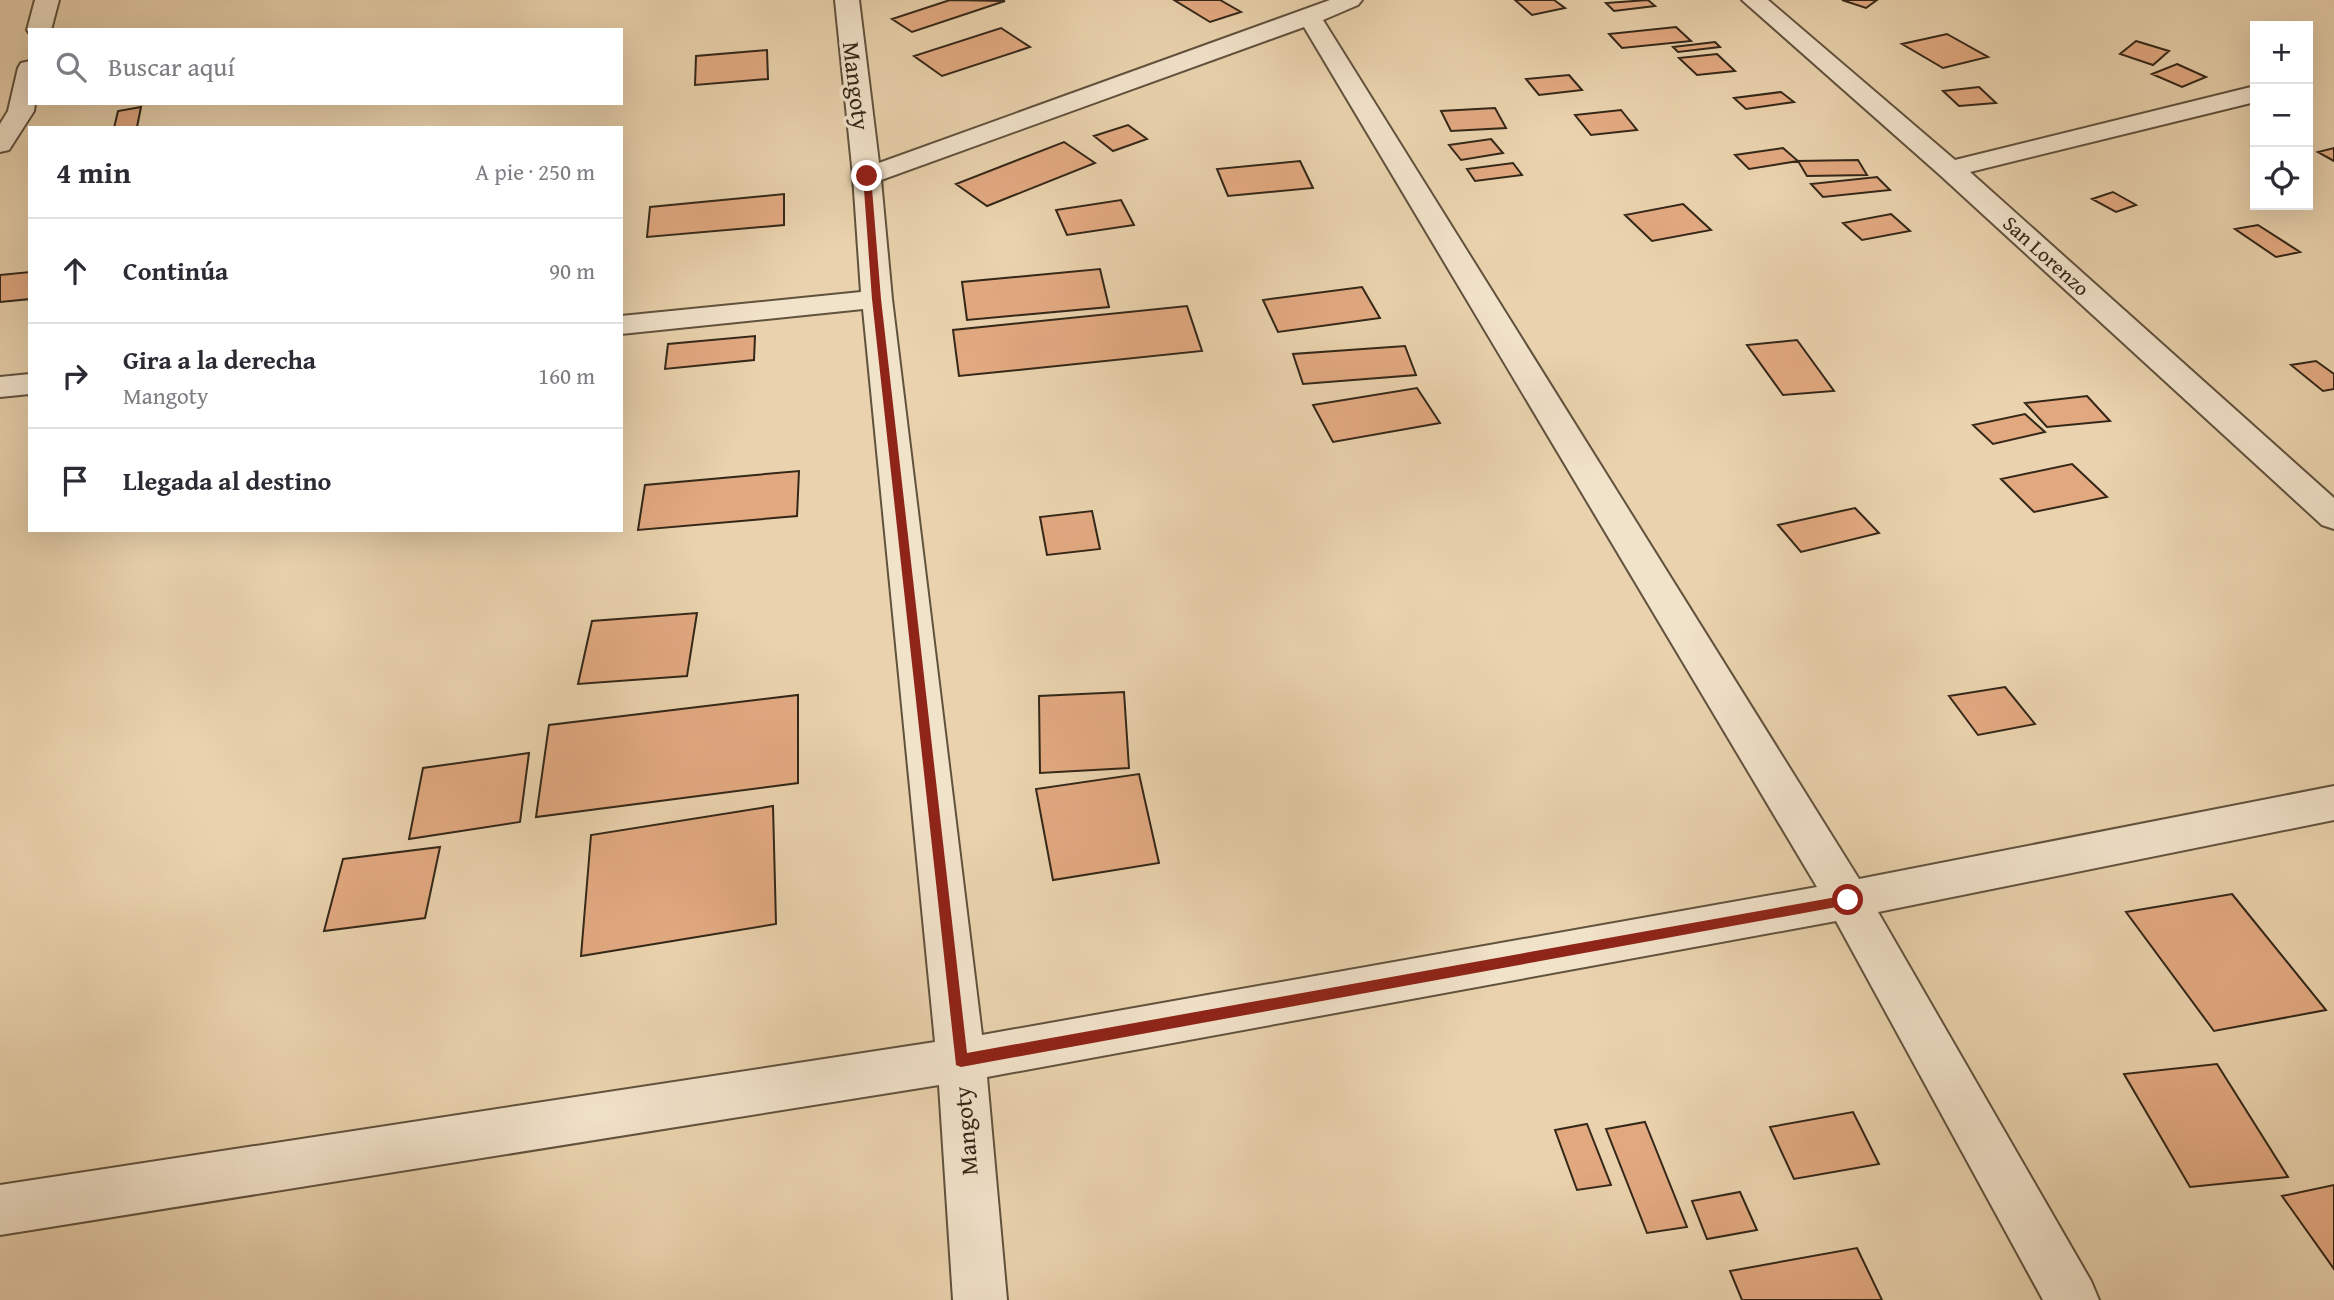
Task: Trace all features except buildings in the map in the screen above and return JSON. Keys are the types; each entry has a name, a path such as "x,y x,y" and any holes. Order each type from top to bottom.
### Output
{"street":[{"path":"40,28 47,0"},
{"name":"Mangoty","path":"845,0 867,176 877,299 961,1060 980,1300"},
{"path":"867,176 1310,17 1350,0"},
{"name":"San Lorenzo","path":"1754,0 1950,169 2334,517"},
{"path":"1310,17 1848,900 2072,1300"},
{"path":"0,144 21,111 28,78"},
{"path":"1950,169 2250,95"},
{"path":"623,325 877,299"},
{"path":"0,387 28,384"},
{"path":"0,1210 961,1060 1848,900 2334,803"}],"route":[{"path":"867,176 877,299 961,1060 1848,900"}]}
